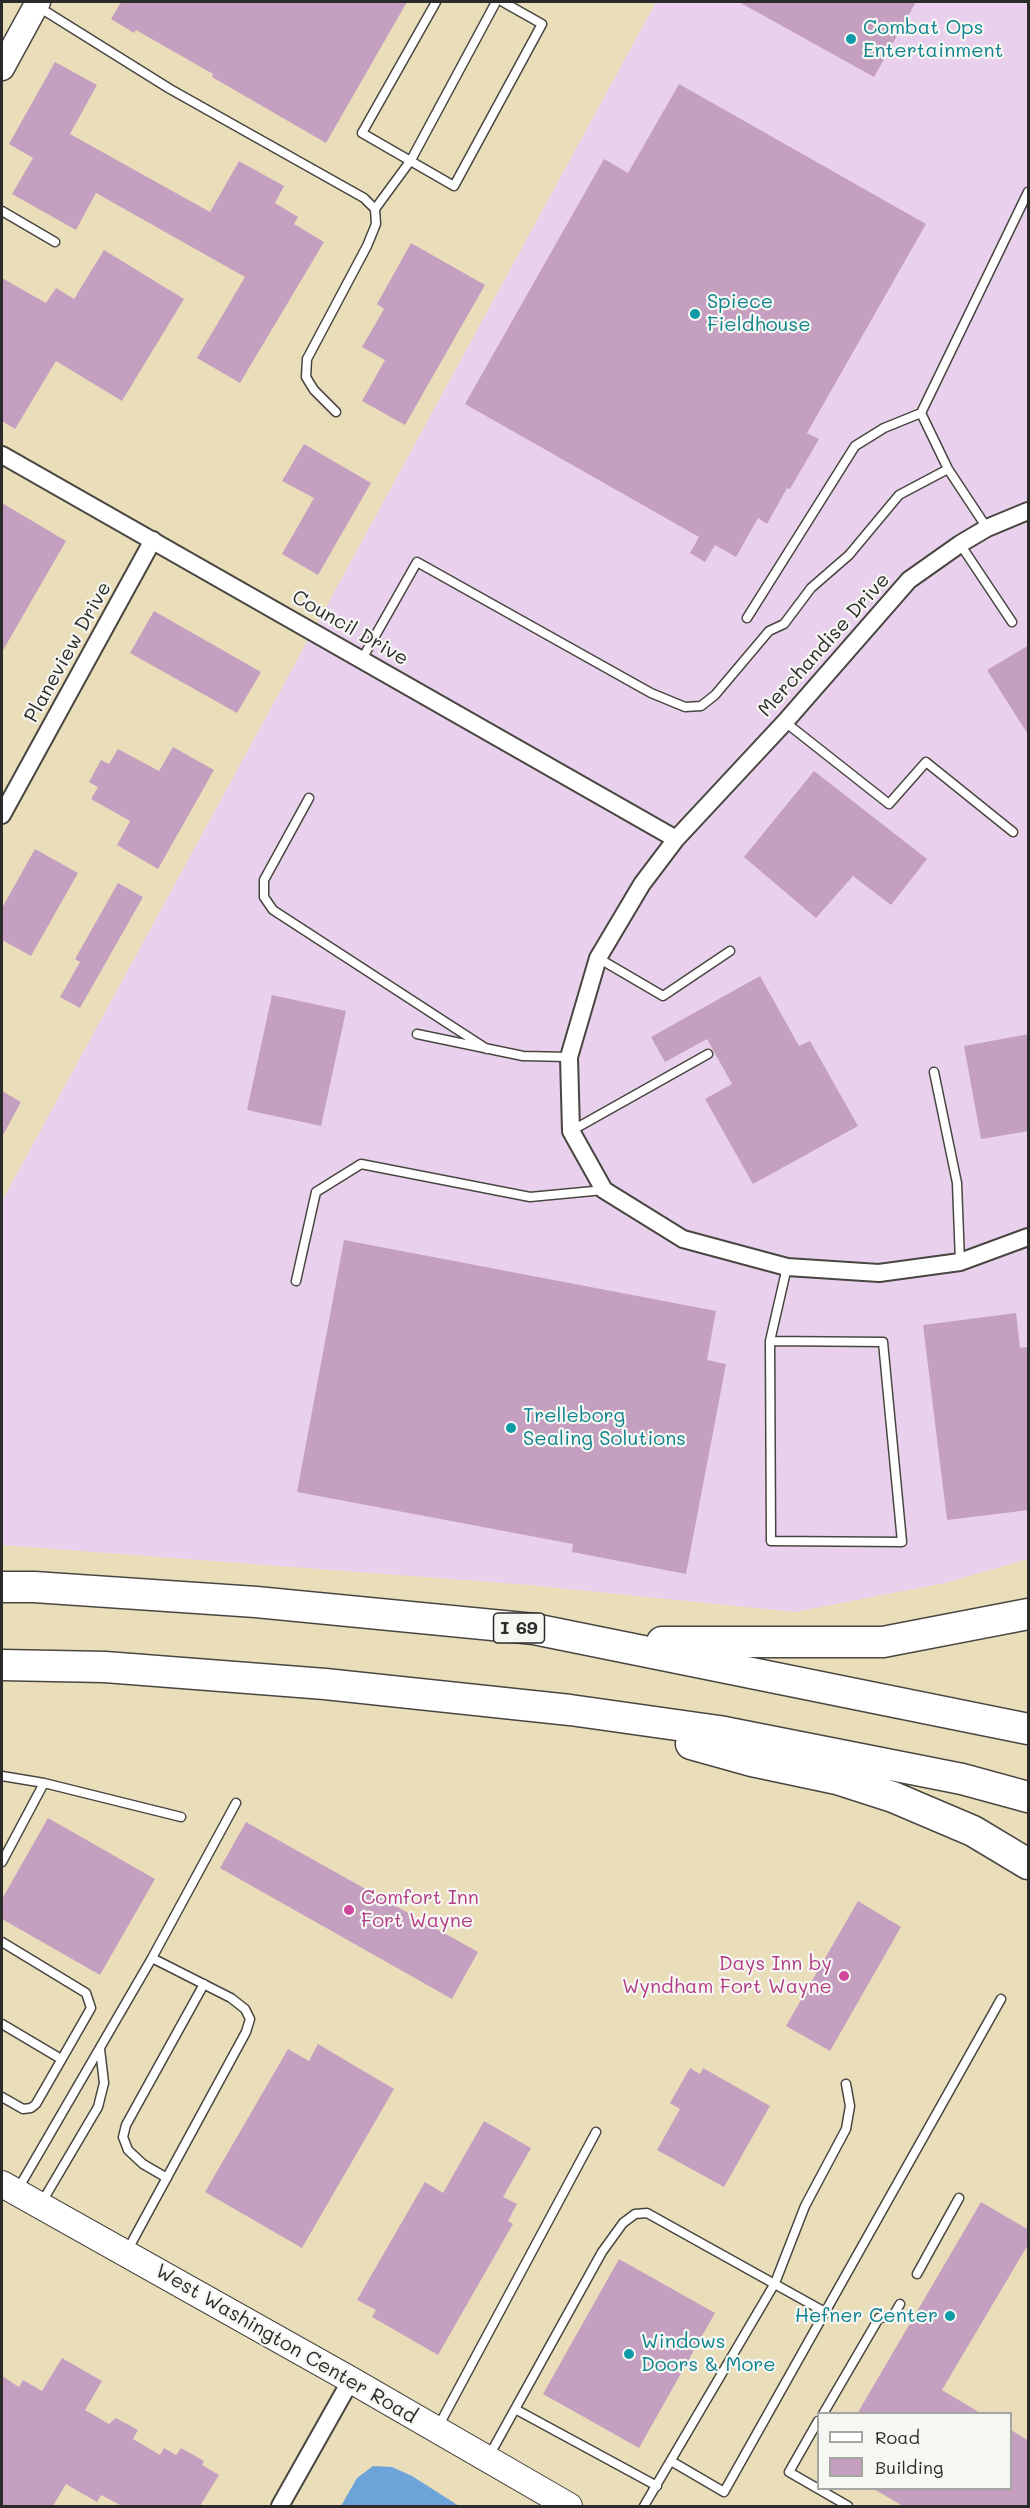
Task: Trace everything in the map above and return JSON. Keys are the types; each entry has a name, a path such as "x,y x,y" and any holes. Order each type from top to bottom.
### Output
{"highway":[{"name":"I 69","path":"2,1587 34,1587 256,1602 534,1629 1029,1729"},
{"path":"592,1641 883,1642 1029,1614"},
{"path":"2,1665 105,1667 326,1684 570,1710 719,1731 962,1779 1029,1797"},
{"path":"570,1710 752,1761 837,1779 894,1797 973,1831 1029,1864"}],"main road":[{"name":"West Washington Center Road","path":"9,2188 351,2380 569,2506"}],"street":[{"path":"2,68 35,3"},
{"name":"Council Drive","path":"2,455 676,839"},
{"name":"Merchandise Drive","path":"571,1131 569,1057 598,958 642,884 676,839 785,722 909,580 987,528 1029,511"},
{"name":"Planeview Drive","path":"2,815 153,540"},
{"path":"571,1131 604,1190 683,1239 787,1267 879,1273 960,1262 1029,1237"},
{"path":"280,2506 351,2380"}],"lane":[{"path":"436,2 362,133 454,186 542,24 502,2"},
{"path":"336,412 314,390 306,378 307,359 367,246 376,224 375,209 411,160 496,2"},
{"path":"35,3 170,89 364,198 375,209"},
{"path":"747,618 855,447 884,428 921,413 1029,192"},
{"path":"2,211 55,242"},
{"path":"921,413 948,469 987,528"},
{"path":"362,659 417,562 651,693 685,707 701,706 715,695 769,631 784,624 811,588 849,555 899,495 948,469"},
{"path":"960,544 1012,622"},
{"path":"785,722 889,804 926,762 1014,832"},
{"path":"309,798 264,880 264,897 273,910 487,1049"},
{"path":"598,958 663,996 730,951"},
{"path":"417,1034 523,1056 569,1057"},
{"path":"571,1131 708,1054"},
{"path":"934,1072 957,1183 960,1262"},
{"path":"296,1281 316,1192 360,1164 530,1197 604,1190"},
{"path":"770,1341 883,1342 902,1542 771,1541 770,1341 787,1267"},
{"path":"2,1776 181,1817"},
{"path":"2,1862 44,1784"},
{"path":"9,2188 100,2049 236,1803"},
{"path":"2,1942 86,1993 91,2008 31,2108 24,2109 2,2097"},
{"path":"126,2254 246,2032 250,2019 245,2009 231,1998 152,1958"},
{"path":"167,2178 143,2164 128,2150 123,2137 126,2125 204,1984"},
{"path":"671,2461 724,2492 1001,2000"},
{"path":"2,2024 61,2060"},
{"path":"40,2205 98,2107 104,2083 100,2049"},
{"path":"644,2506 774,2283 805,2206 846,2129 850,2106 846,2084"},
{"path":"437,2430 596,2132"},
{"path":"917,2274 959,2198"},
{"path":"488,2459 602,2252 623,2223 634,2214 647,2213 825,2312"},
{"path":"824,2412 879,2318 893,2316 900,2304"},
{"path":"515,2409 657,2486"},
{"path":"817,2424 789,2472 817,2488"},
{"path":"820,2490 848,2506"}],"shaded area":[{"path":"656,2 1028,2 1028,1559 945,1583 795,1612 530,1585 2,1545 2,1201"}],"water":[{"path":"373,2466 392,2467 412,2476 459,2506 341,2506 357,2478"}],"building":[{"path":"121,2 407,2 326,143 212,77 213,74 136,30 134,33 111,19"},
{"name":"Combat Ops Entertainment","path":"739,2 916,2 874,77"},
{"path":"55,62 97,85 70,134 210,212 239,161 284,186 275,203 298,217 294,224 324,242 240,383 197,358 245,277 96,193 76,230 12,194 33,158 9,144"},
{"name":"Spiece Fieldhouse","path":"679,84 926,224 807,433 819,439 790,489 787,488 767,524 758,518 736,557 715,545 705,562 690,553 699,537 465,404 604,159 628,173"},
{"path":"411,243 485,285 405,425 362,401 385,360 362,347 384,309 377,304"},
{"path":"104,250 184,299 122,401 56,361 15,429 2,421 2,278 46,303 56,288 74,299"},
{"path":"304,444 371,483 318,575 282,554 314,498 282,481"},
{"path":"2,503 66,541 2,652"},
{"path":"154,611 261,672 237,713 130,653"},
{"path":"1029,645 1029,736 987,670"},
{"path":"173,747 214,770 158,869 117,845 130,821 91,799 98,787 89,782 101,760 109,764 118,749 159,771"},
{"path":"814,771 927,859 891,905 853,876 816,918 744,857"},
{"path":"35,849 78,873 31,956 2,940 2,908"},
{"path":"118,883 143,897 80,1008 60,997 80,962 75,959"},
{"path":"760,976 799,1046 810,1041 858,1126 753,1184 705,1099 732,1084 707,1039 665,1062 651,1037"},
{"path":"272,995 346,1011 321,1126 247,1110"},
{"path":"1029,1034 1029,1131 981,1139 964,1046"},
{"path":"2,1091 21,1102 2,1137"},
{"name":"Trelleborg Sealing Solutions","path":"344,1240 716,1311 707,1360 726,1364 686,1574 572,1552 573,1544 297,1492"},
{"path":"1016,1313 1020,1348 1027,1347 1029,1360 1029,1510 947,1520 923,1325"},
{"path":"48,1818 155,1879 100,1975 2,1919 2,1899"},
{"name":"Comfort Inn Fort Wayne","path":"246,1822 478,1952 452,1999 220,1868"},
{"name":"Days Inn by Wyndham Fort Wayne","path":"858,1901 901,1927 830,2051 786,2026"},
{"path":"318,2044 394,2089 302,2248 205,2192 288,2049 309,2061"},
{"path":"690,2068 700,2074 703,2068 770,2106 724,2187 657,2150 680,2109 670,2103"},
{"path":"484,2121 531,2148 503,2197 517,2204 508,2221 513,2224 438,2355 372,2317 376,2310 357,2300 425,2182 443,2193"},
{"name":"Hefner Center","path":"981,2202 1029,2230 1029,2243 942,2390 979,2412 858,2412"},
{"name":"Windows Doors & More","path":"619,2259 715,2313 639,2448 543,2394"},
{"path":"62,2358 102,2381 85,2410 109,2424 116,2418 138,2430 133,2439 160,2455 164,2448 176,2455 181,2448 204,2461 202,2465 219,2475 200,2506 122,2506 101,2495 97,2502 66,2484 53,2506 2,2506 2,2376 19,2387 23,2380 42,2391"},
{"path":"1012,2431 1029,2441 1029,2506 903,2506 875,2490 1012,2490"}],"place":[{"name":"Combat Ops Entertainment","path":"851,39"},
{"name":"Spiece Fieldhouse","path":"695,314"},
{"name":"Trelleborg Sealing Solutions","path":"511,1428"},
{"name":"Comfort Inn Fort Wayne","path":"349,1910"},
{"name":"Days Inn by Wyndham Fort Wayne","path":"844,1976"},
{"name":"Hefner Center","path":"950,2316"},
{"name":"Windows Doors & More","path":"629,2354"}]}
